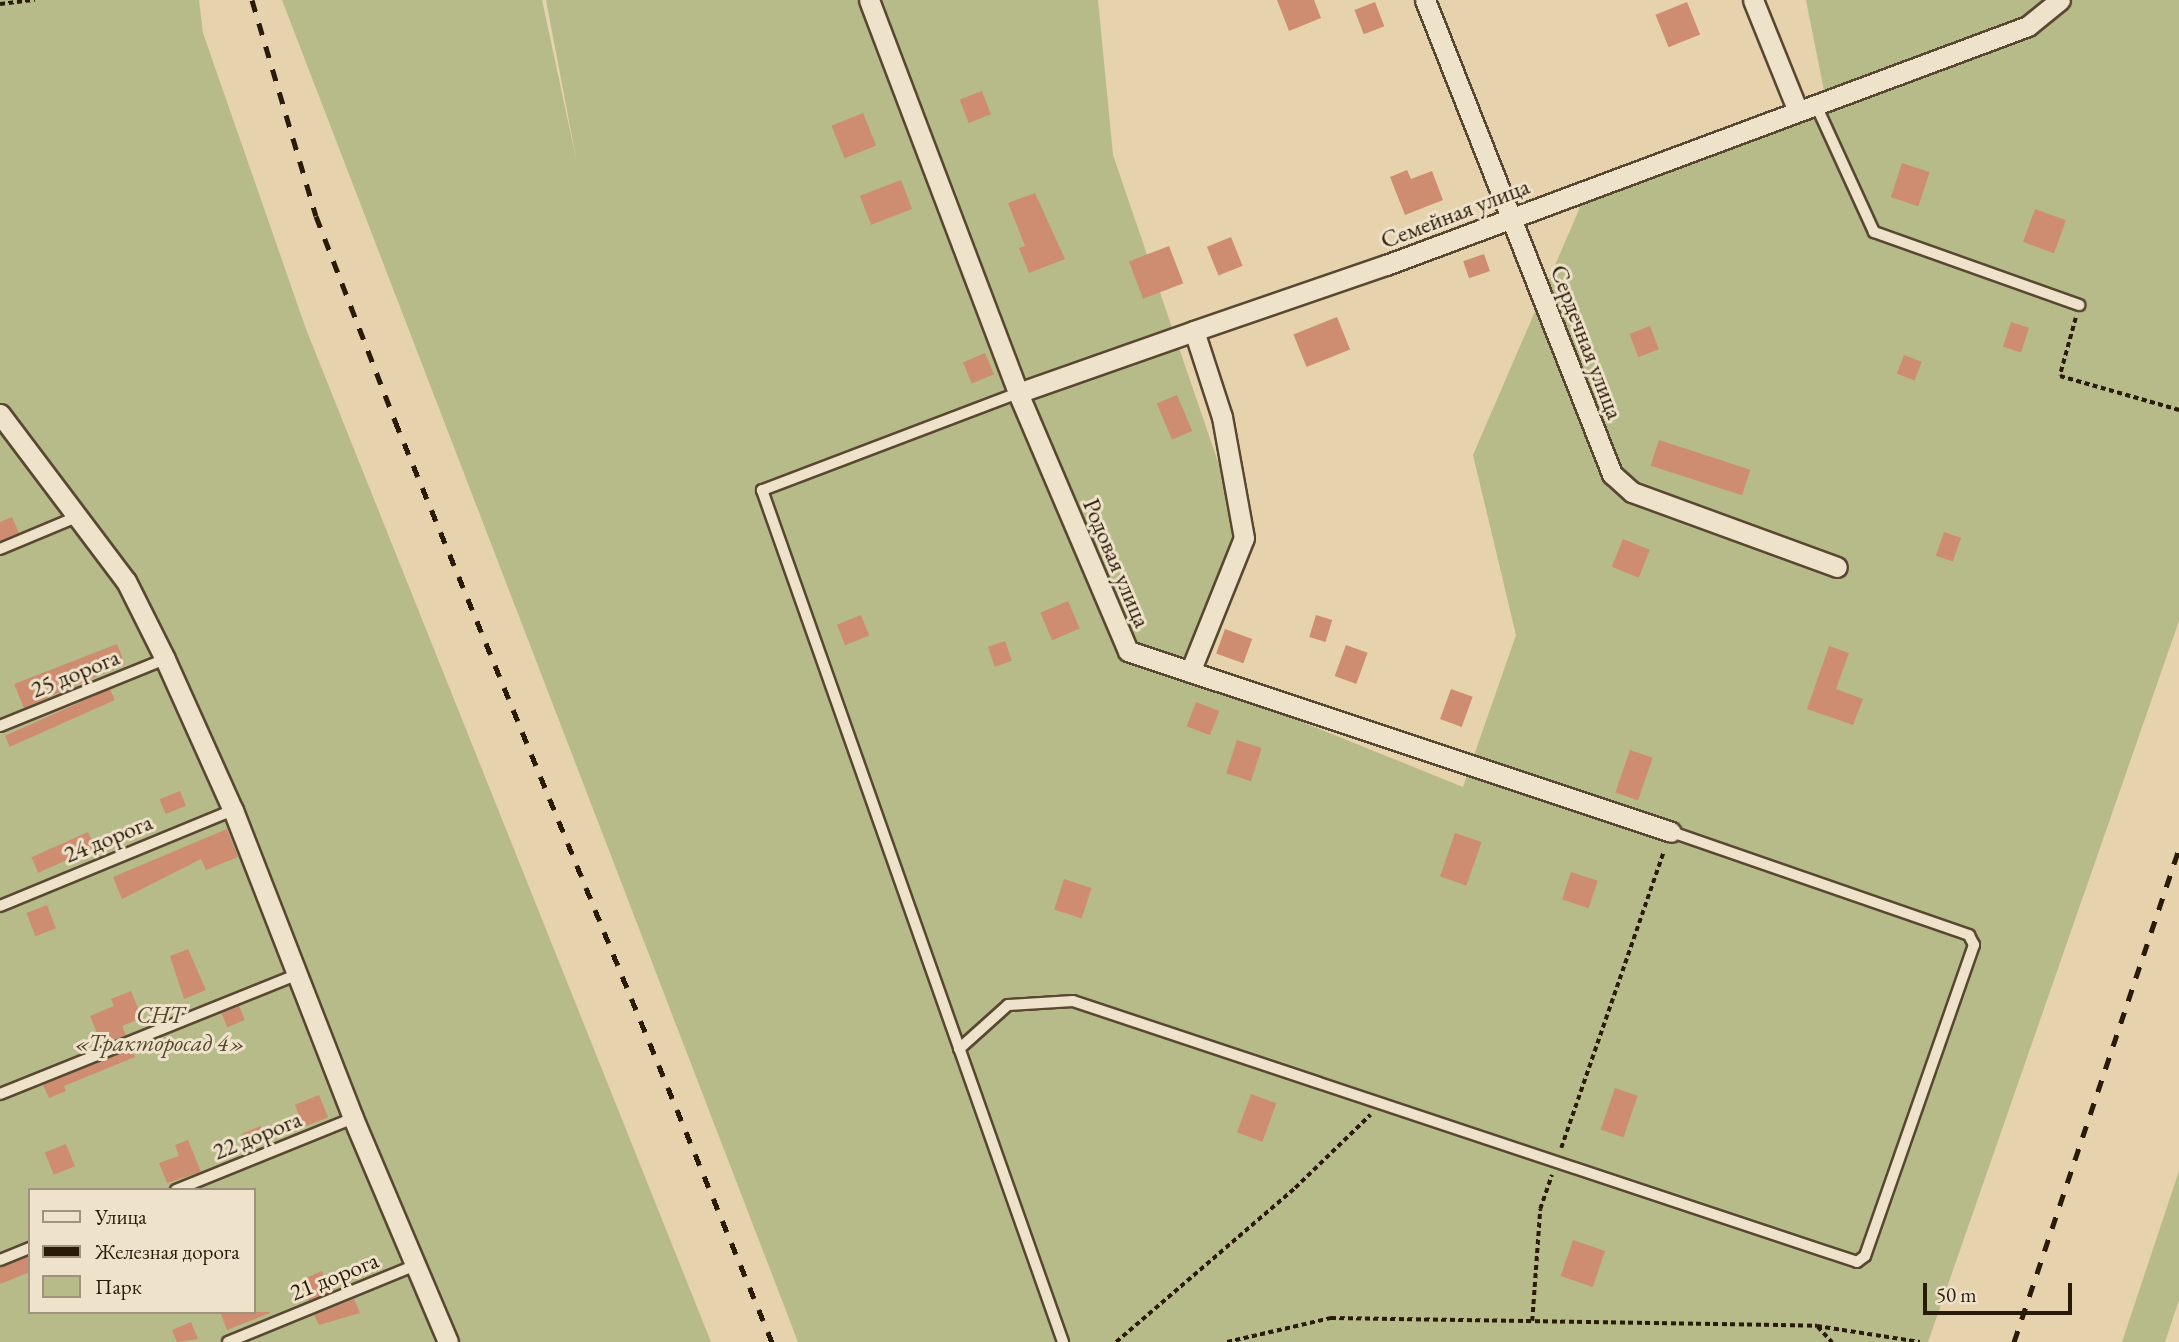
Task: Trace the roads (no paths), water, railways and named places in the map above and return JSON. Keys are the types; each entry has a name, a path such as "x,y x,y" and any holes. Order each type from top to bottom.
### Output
{"street":[{"name":"Родовая улица","path":"869,0 1018,393 1128,651 1671,832"},
{"name":"Сердечная улица","path":"1426,0 1612,474 1632,492 1837,567"},
{"path":"1753,0 1806,105"},
{"name":"Семейная улица","path":"1018,393 1511,217 1806,105 2028,26 2060,0"},
{"path":"1190,672 1244,538 1222,417 1194,331"},
{"path":"0,414 74,518 125,581 165,659 233,810 353,1118 448,1342"}],"lane":[{"path":"1806,105 1874,232 2079,305"},
{"path":"1018,393 762,490 1062,1342"},
{"path":"0,549 74,518"},
{"name":"25 дорога","path":"0,726 165,659"},
{"name":"24 дорога","path":"0,906 233,810"},
{"path":"959,1049 1008,1005 1073,1001 1857,1262 1865,1256 1974,945 1969,935 1671,832"},
{"path":"0,1094 298,974"},
{"name":"22 дорога","path":"181,1188 353,1118"},
{"path":"0,1260 28,1249"},
{"name":"21 дорога","path":"228,1342 416,1265"}],"railway":[{"path":"252,0 316,216 395,421 772,1342"},
{"path":"2014,1342 2179,849"}],"park label":[{"name":"СНТ «Тракторосад 4»","path":"160,1029"}]}
